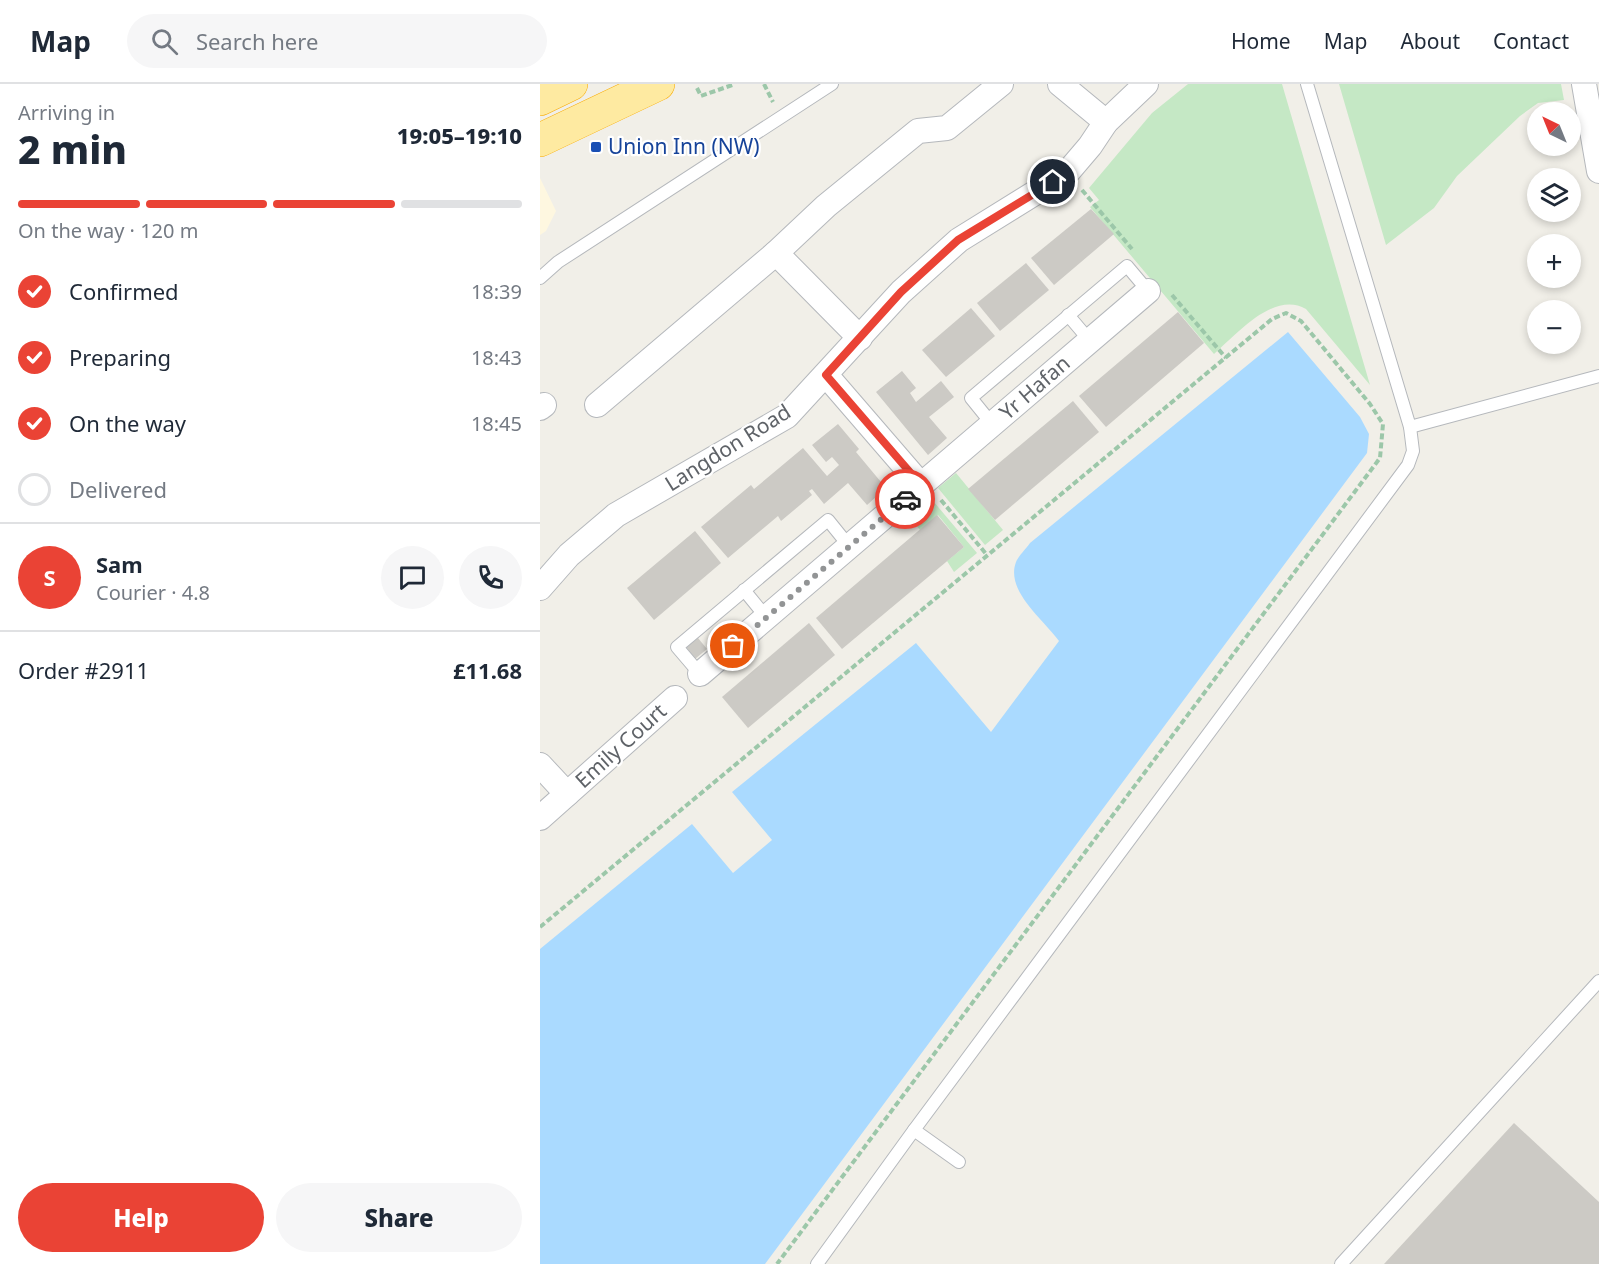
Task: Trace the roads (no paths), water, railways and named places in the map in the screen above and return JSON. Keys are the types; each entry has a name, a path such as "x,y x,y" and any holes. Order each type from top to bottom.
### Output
{"highway":[{"path":"540,99 571,84"},
{"path":"540,140 658,84"}],"street":[{"path":"597,405 776,253 826,206 918,131 947,128 1001,84"},
{"path":"1060,84 1107,122"},
{"name":"Langdon Road","path":"540,588 569,555 615,515 787,416 901,292 958,240 1067,173 1107,122 1146,84"},
{"path":"1584,84 1599,171"},
{"path":"776,253 860,338"},
{"name":"Yr Hafan","path":"700,674 1148,291"},
{"path":"826,375 923,483"},
{"name":"Emily Court","path":"540,818 675,698"},
{"name":"Emily Court","path":"540,765 567,794"}],"lane":[{"path":"540,278 558,262 832,84"},
{"path":"817,1264 1408,465 1413,451 1410,427 1307,84"},
{"path":"992,424 971,398 1068,315 1127,266 1148,291"},
{"path":"1068,315 1090,341"},
{"path":"1410,427 1599,376"},
{"path":"700,674 677,647 828,520 849,546"},
{"path":"744,590 766,617"},
{"path":"1341,1264 1599,981"},
{"path":"914,1130 959,1162"}],"water":[{"path":"1288,332 1360,417 1369,434 1367,453 765,1264 540,1264 540,949 692,824 733,873 772,840 732,792 916,643 991,732 1059,641 1028,604 1016,584 1014,573 1019,557 1030,543"}],"place":[{"name":"Union Inn (NW)","path":"596,147"}]}
